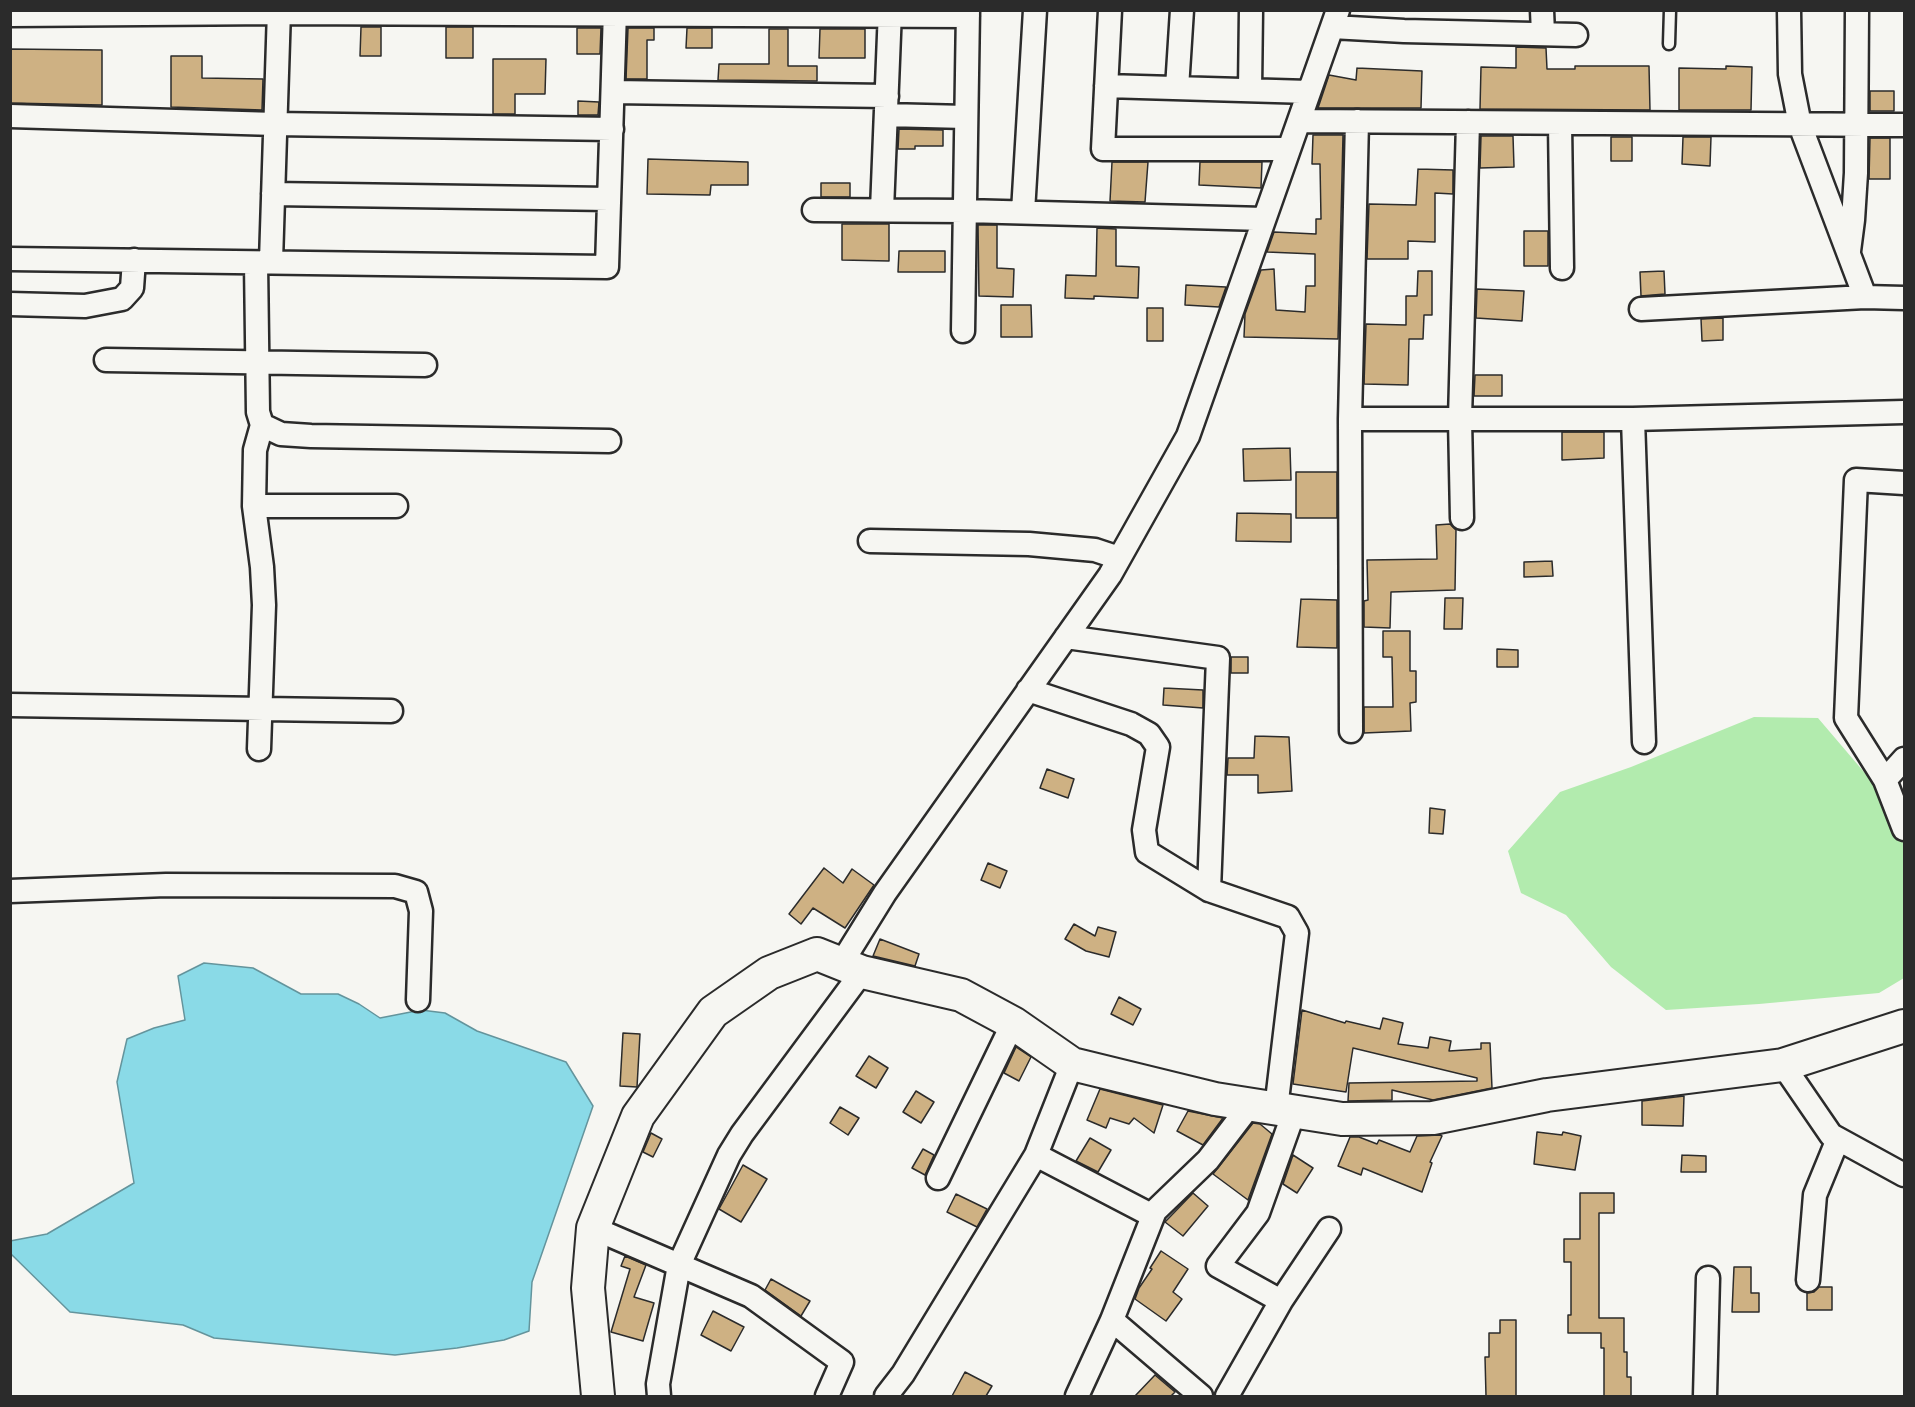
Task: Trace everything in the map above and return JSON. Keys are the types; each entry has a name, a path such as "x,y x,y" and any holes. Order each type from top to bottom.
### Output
{"street":[{"path":"1023,212 1035,10"},
{"path":"1110,10 1102,149 1289,149"},
{"path":"1177,88 1182,10"},
{"path":"1250,90 1251,10"},
{"path":"1542,10 1543,34"},
{"path":"1789,10 1790,74 1800,124 1865,297"},
{"path":"1848,253 1853,220 1857,10"},
{"path":"259,749 264,605 262,567 254,506 255,450 262,425 258,412 257,362 264,262 273,195 279,12"},
{"path":"10,15 279,12 968,13 963,331"},
{"path":"10,259 607,267 615,13"},
{"path":"882,210 890,13"},
{"path":"659,1396 657,1384 679,1265 729,1155 852,968 885,893 1110,574 1188,435 1335,19 1408,21 1576,35"},
{"path":"1106,86 1309,92"},
{"path":"613,92 886,106 966,117"},
{"path":"10,116 275,124 612,129"},
{"path":"1300,121 1905,125"},
{"path":"1351,731 1350,418 1357,122"},
{"path":"1462,518 1460,419 1468,122"},
{"path":"1560,123 1562,268"},
{"path":"273,195 609,199"},
{"path":"814,210 1023,212 1264,219"},
{"path":"10,304 85,306 122,299 132,288 134,260"},
{"path":"1641,309 1865,297 1905,298"},
{"path":"106,360 425,365"},
{"path":"1350,418 1633,419 1905,412"},
{"path":"1633,419 1644,742"},
{"path":"262,425 281,434 311,436 609,441"},
{"path":"1905,483 1856,480 1846,718 1885,780 1905,829"},
{"path":"254,506 396,506"},
{"path":"870,541 1029,544 1095,550 1119,558"},
{"path":"1066,637 1218,658 1209,890"},
{"path":"1028,690 1131,724 1149,734 1158,747 1144,830 1147,852 1209,890 1288,917 1297,933 1258,1214 1218,1266 1281,1301"},
{"path":"10,705 391,711"},
{"path":"1885,780 1905,759"},
{"path":"10,891 166,885 396,886 416,892 421,911 418,1000"},
{"path":"598,1396 588,1288 593,1228 638,1116 713,1012 769,973 817,954 852,968 961,995 1013,1023 1072,1064 1215,1099 1342,1119 1433,1118 1547,1095 1783,1065 1905,1026"},
{"path":"938,1178 1013,1023"},
{"path":"886,1396 903,1374 1036,1155 1072,1064"},
{"path":"1783,1065 1831,1136 1905,1175"},
{"path":"1077,1396 1112,1320 1155,1211 1208,1160 1273,1108"},
{"path":"1808,1280 1815,1195 1838,1140"},
{"path":"1036,1155 1153,1216"},
{"path":"593,1228 751,1296 842,1362 827,1396"},
{"path":"1227,1396 1281,1301 1329,1229"},
{"path":"1705,1396 1708,1278"},
{"path":"1112,1320 1201,1396"}],"lane":[{"path":"1669,44 1670,10"}],"green space":[{"path":"1754,717 1818,718 1904,819 1904,978 1879,993 1666,1010 1611,967 1566,915 1521,893 1508,851 1560,792 1631,767"}],"water":[{"path":"204,963 253,968 301,994 338,994 380,1018 421,1010 445,1013 477,1031 566,1062 593,1106 532,1282 529,1331 504,1340 395,1355 214,1338 183,1325 70,1312 11,1254 10,1241 47,1234 134,1183 117,1082 127,1039 154,1028 185,1020 178,976"}],"building":[{"path":"361,27 381,27 381,56 360,56"},
{"path":"446,27 473,27 473,58 446,58"},
{"path":"577,28 601,28 600,54 577,54"},
{"path":"628,28 654,28 654,40 647,40 647,79 626,79"},
{"path":"687,28 712,28 712,48 686,48"},
{"path":"769,29 788,29 788,66 817,66 817,81 718,80 719,64 769,64"},
{"path":"820,29 865,29 865,58 819,58"},
{"path":"1516,47 1546,48 1547,69 1575,69 1575,66 1649,66 1650,110 1480,109 1481,67 1516,68"},
{"path":"10,49 102,50 102,105 10,103"},
{"path":"171,56 202,56 202,78 263,79 262,110 171,107"},
{"path":"493,59 546,59 545,94 515,94 515,114 493,114"},
{"path":"1726,66 1752,67 1751,110 1679,110 1679,68 1726,69"},
{"path":"1357,68 1422,71 1421,108 1318,108 1329,75 1356,80"},
{"path":"1870,91 1894,91 1894,111 1870,111"},
{"path":"578,101 599,102 598,115 578,115"},
{"path":"899,129 943,130 943,146 915,146 915,149 898,149"},
{"path":"1313,135 1343,135 1338,339 1244,337 1245,314 1261,270 1274,269 1276,310 1305,312 1306,286 1315,286 1315,254 1267,252 1274,232 1316,234 1316,219 1321,219 1320,164 1312,164"},
{"path":"1481,136 1513,136 1514,167 1480,168"},
{"path":"1611,137 1632,137 1632,161 1611,161"},
{"path":"1683,137 1711,137 1710,166 1682,164"},
{"path":"1870,138 1890,138 1890,179 1869,179"},
{"path":"648,159 748,162 748,185 711,185 710,195 647,194"},
{"path":"1112,162 1148,162 1145,202 1110,201"},
{"path":"1200,162 1262,162 1261,188 1199,185"},
{"path":"1418,169 1453,170 1453,194 1435,193 1435,242 1408,241 1408,259 1367,259 1369,204 1416,205"},
{"path":"821,183 850,183 850,197 821,197"},
{"path":"842,224 889,224 889,261 842,260"},
{"path":"978,225 997,225 997,268 1014,269 1013,297 979,296"},
{"path":"1097,228 1116,229 1116,266 1139,267 1138,298 1094,296 1094,299 1065,298 1066,275 1096,276"},
{"path":"1524,231 1548,231 1548,266 1524,266"},
{"path":"899,251 945,251 945,272 898,272"},
{"path":"1418,271 1432,271 1432,315 1424,315 1423,339 1409,339 1408,385 1364,384 1366,324 1406,325 1406,296 1417,296"},
{"path":"1664,271 1665,294 1641,296 1640,272"},
{"path":"1186,285 1226,287 1219,307 1185,305"},
{"path":"1477,289 1524,291 1522,321 1476,318"},
{"path":"1001,305 1031,305 1032,337 1001,337"},
{"path":"1147,308 1163,308 1163,341 1147,341"},
{"path":"1723,318 1723,340 1702,341 1701,319"},
{"path":"1475,375 1502,375 1502,396 1474,396"},
{"path":"1562,432 1604,432 1604,458 1562,460"},
{"path":"1290,448 1291,480 1244,481 1243,449"},
{"path":"1296,472 1337,472 1337,518 1296,518"},
{"path":"1237,513 1291,514 1291,542 1236,541"},
{"path":"1450,524 1456,530 1455,590 1391,592 1390,628 1364,627 1364,601 1368,600 1367,560 1437,559 1436,525"},
{"path":"1552,561 1553,576 1524,577 1524,562"},
{"path":"1445,598 1463,598 1462,629 1444,629"},
{"path":"1301,599 1337,600 1337,648 1297,647"},
{"path":"1383,631 1410,631 1410,671 1416,671 1416,702 1410,703 1411,731 1364,733 1364,707 1393,707 1392,657 1383,657"},
{"path":"1497,649 1518,650 1518,667 1497,667"},
{"path":"1231,657 1248,657 1248,673 1231,673"},
{"path":"1164,688 1203,690 1203,708 1163,705"},
{"path":"1255,736 1289,737 1292,791 1258,793 1258,775 1227,775 1228,758 1254,758"},
{"path":"1047,769 1074,779 1068,798 1040,788"},
{"path":"1430,808 1445,810 1443,834 1429,833"},
{"path":"988,863 1007,871 1000,888 981,880"},
{"path":"824,868 843,883 852,869 874,885 845,928 813,908 801,924 789,914"},
{"path":"1074,924 1095,936 1098,927 1116,932 1109,957 1086,951 1065,939"},
{"path":"880,939 919,954 915,966 873,956"},
{"path":"1119,997 1141,1009 1133,1025 1111,1014"},
{"path":"1302,1010 1345,1023 1346,1021 1380,1029 1383,1018 1403,1023 1398,1044 1428,1048 1430,1037 1451,1041 1449,1051 1481,1049 1481,1043 1490,1043 1492,1088 1433,1100 1392,1090 1392,1100 1348,1101 1349,1083 1477,1081 1477,1078 1353,1048 1346,1092 1293,1084"},
{"path":"623,1033 640,1034 637,1087 620,1086"},
{"path":"1016,1047 1031,1057 1019,1081 1004,1073"},
{"path":"869,1056 888,1068 876,1088 856,1076"},
{"path":"1100,1089 1163,1105 1154,1133 1134,1118 1129,1124 1110,1118 1106,1128 1087,1120"},
{"path":"916,1091 934,1102 921,1123 903,1112"},
{"path":"1684,1096 1683,1126 1642,1125 1642,1101"},
{"path":"840,1107 859,1118 848,1135 830,1123"},
{"path":"1188,1111 1223,1118 1203,1145 1177,1131"},
{"path":"1253,1123 1260,1124 1272,1134 1248,1200 1213,1174"},
{"path":"1537,1132 1562,1135 1563,1132 1581,1136 1575,1170 1534,1164"},
{"path":"651,1133 662,1139 653,1157 643,1152"},
{"path":"1417,1136 1442,1136 1430,1162 1432,1163 1422,1192 1363,1168 1361,1175 1338,1166 1350,1137 1359,1137 1377,1144 1379,1140 1410,1152"},
{"path":"1090,1138 1111,1150 1098,1172 1076,1161"},
{"path":"923,1149 934,1155 925,1175 912,1168"},
{"path":"1293,1155 1313,1168 1297,1193 1283,1184"},
{"path":"1682,1155 1706,1156 1706,1172 1681,1172"},
{"path":"743,1165 767,1179 741,1222 719,1209"},
{"path":"1193,1193 1208,1206 1183,1236 1165,1222"},
{"path":"1580,1193 1614,1193 1614,1213 1599,1213 1599,1318 1624,1318 1624,1352 1627,1352 1627,1377 1631,1377 1631,1396 1604,1396 1604,1348 1601,1348 1601,1333 1568,1333 1568,1315 1571,1315 1571,1262 1564,1262 1564,1239 1580,1239"},
{"path":"956,1194 987,1209 977,1227 947,1212"},
{"path":"1161,1251 1188,1269 1173,1292 1182,1299 1166,1321 1135,1299"},
{"path":"625,1256 646,1265 634,1297 654,1303 643,1341 611,1332 630,1269 621,1266"},
{"path":"1734,1267 1751,1267 1751,1293 1759,1293 1759,1312 1732,1312"},
{"path":"771,1279 810,1301 801,1316 765,1290"},
{"path":"1819,1287 1832,1287 1832,1310 1807,1310 1807,1293 1814,1292"},
{"path":"713,1311 744,1327 731,1351 701,1335"},
{"path":"1500,1320 1516,1320 1516,1396 1486,1396 1485,1357 1489,1357 1489,1333 1500,1333"},
{"path":"965,1372 992,1386 986,1396 952,1396"},
{"path":"1155,1375 1175,1392 1171,1396 1135,1396"}]}
